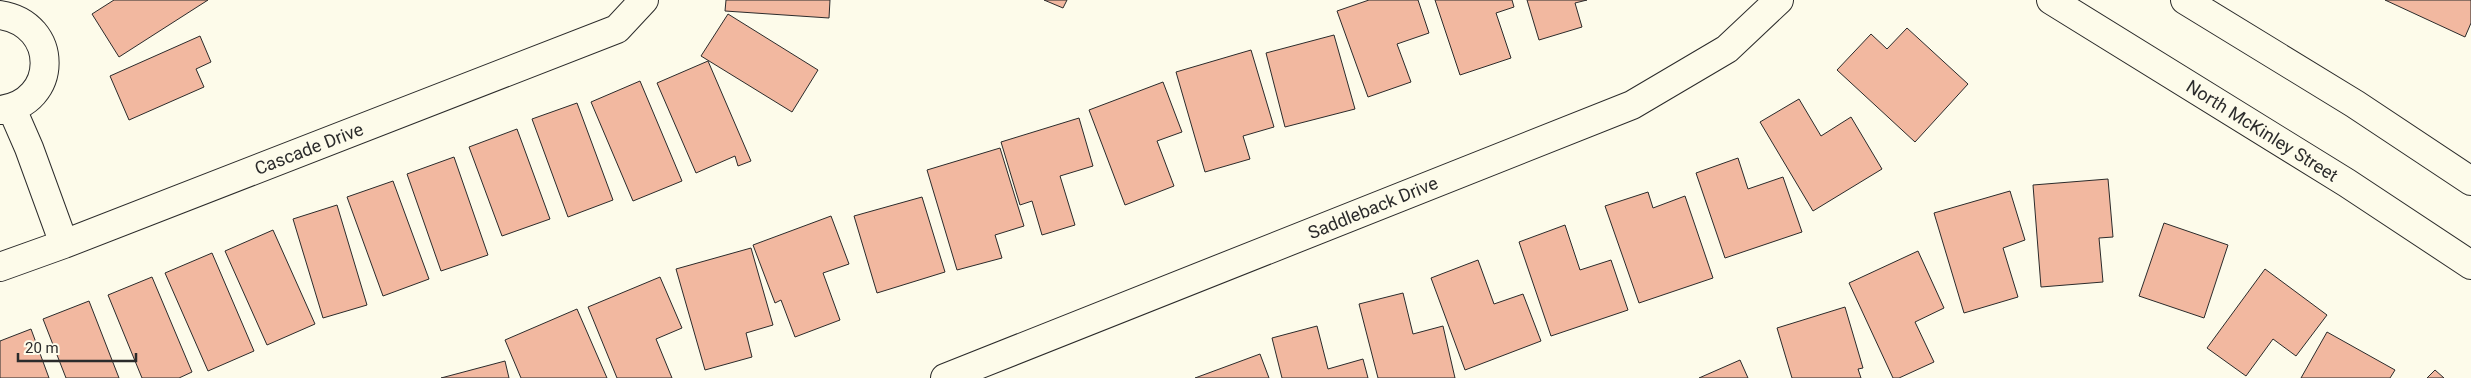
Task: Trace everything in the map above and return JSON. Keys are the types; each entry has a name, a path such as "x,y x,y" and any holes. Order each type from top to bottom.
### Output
{"street":[{"name":"Cascade Drive","path":"0,267 64,244 616,30 644,0"},
{"name":"Saddleback Drive","path":"945,378 1632,105 1727,49 1779,0"},
{"name":"North McKinley Street","path":"2051,0 2347,183 2471,265"},
{"path":"2185,0 2355,104 2471,181"},
{"path":"0,14 11,16 26,24 38,37 45,53 45,70 38,87 27,100 6,110 29,148 64,244"}],"building":[{"path":"114,0 208,0 119,57 92,14"},
{"path":"726,0 830,0 829,18 725,11"},
{"path":"1044,0 1067,0 1063,8"},
{"path":"1369,0 1418,0 1429,33 1397,44 1411,82 1368,97 1337,11"},
{"path":"1435,0 1512,0 1514,7 1496,13 1511,58 1460,75"},
{"path":"1527,0 1587,0 1575,3 1582,27 1539,40"},
{"path":"2385,0 2471,0 2471,23 2465,37"},
{"path":"728,14 818,70 792,112 701,56"},
{"path":"1907,28 1968,84 1915,142 1837,70 1871,34 1887,49"},
{"path":"1334,35 1355,109 1285,127 1266,53"},
{"path":"200,36 211,62 196,69 204,87 129,120 110,76"},
{"path":"1251,50 1274,127 1243,136 1250,159 1205,172 1176,72"},
{"path":"708,61 751,161 738,166 735,156 696,173 657,83"},
{"path":"640,81 682,181 633,201 591,102"},
{"path":"1163,82 1182,132 1157,141 1174,186 1125,205 1089,110"},
{"path":"1799,99 1821,136 1851,117 1882,169 1813,211 1760,122"},
{"path":"577,103 613,200 568,217 532,119"},
{"path":"1079,118 1093,166 1060,176 1075,225 1042,235 1032,201 1020,205 1001,142"},
{"path":"517,129 550,219 502,236 469,147"},
{"path":"1000,148 1024,226 995,235 1002,258 957,270 927,170"},
{"path":"454,157 488,255 441,271 407,174"},
{"path":"1738,158 1748,189 1783,177 1802,232 1725,258 1696,173"},
{"path":"2108,179 2113,237 2099,238 2103,282 2041,287 2033,185"},
{"path":"393,181 429,279 383,296 347,197"},
{"path":"2010,191 2025,240 2003,248 2018,297 1964,313 1934,213"},
{"path":"1648,192 1653,208 1685,196 1713,278 1639,303 1605,206"},
{"path":"922,197 945,272 877,293 854,216"},
{"path":"337,205 367,305 323,318 293,219"},
{"path":"831,216 849,264 823,273 840,320 795,337 781,300 775,303 753,245"},
{"path":"2164,223 2228,245 2204,318 2139,296"},
{"path":"1565,225 1580,270 1611,260 1628,310 1551,336 1519,242"},
{"path":"273,230 315,324 267,345 225,251"},
{"path":"751,248 773,325 746,333 752,357 705,370 676,269"},
{"path":"1918,251 1944,308 1915,322 1934,362 1899,378 1893,378 1849,283"},
{"path":"212,253 254,351 208,371 165,273"},
{"path":"1478,260 1494,304 1523,294 1541,341 1465,370 1431,278"},
{"path":"2265,269 2327,315 2296,356 2273,339 2246,376 2207,348"},
{"path":"152,277 192,372 179,378 142,378 108,295"},
{"path":"660,277 682,328 656,339 672,378 617,378 588,307"},
{"path":"1403,293 1413,334 1443,326 1455,378 1378,378 1359,304"},
{"path":"89,301 119,378 66,378 43,319"},
{"path":"1845,307 1863,368 1858,369 1861,378 1792,378 1777,328"},
{"path":"577,309 607,378 521,378 505,340"},
{"path":"1317,326 1328,369 1363,359 1368,378 1282,378 1272,338"},
{"path":"31,329 49,378 0,378 0,341"},
{"path":"2327,332 2395,370 2390,378 2301,378"},
{"path":"1260,354 1269,378 1195,378"},
{"path":"1740,360 1748,378 1699,378"},
{"path":"505,361 509,378 441,378"},
{"path":"2435,370 2444,378 2427,378"}]}
